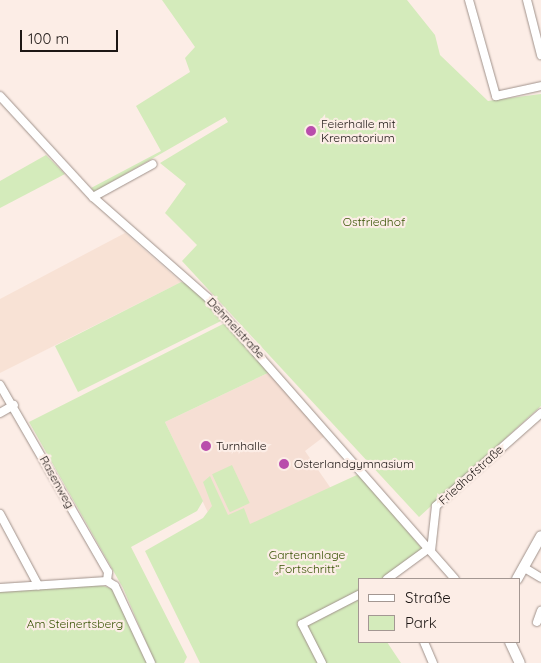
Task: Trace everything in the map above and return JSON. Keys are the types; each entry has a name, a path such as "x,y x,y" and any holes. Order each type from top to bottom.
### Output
{"main road":[{"path":"518,578 541,536"},
{"path":"510,643 520,663"}],"street":[{"path":"469,0 496,96 541,86"},
{"path":"527,0 541,54"},
{"name":"Dehmelstraße","path":"0,96 93,197 208,298 429,550 450,578"},
{"path":"93,197 154,164"},
{"name":"Rasenweg","path":"0,385 14,405 108,572 107,581"},
{"path":"0,413 14,405"},
{"name":"Friedhofstraße","path":"429,550 436,506 541,413"},
{"path":"0,514 38,585"},
{"path":"388,578 429,550"},
{"path":"524,567 541,578"},
{"path":"0,588 107,581 115,586 151,663"},
{"path":"322,663 302,624 358,595"},
{"path":"536,622 541,611"},
{"path":"424,643 433,663"}],"shaded area":[{"path":"125,233 181,282 0,373 0,299"},
{"path":"270,372 326,435 305,451 332,490 220,538 165,422"}],"green space":[{"name":"Ostfriedhof","path":"162,0 407,0 435,35 440,55 488,101 541,94 541,406 419,517 182,261 197,245 165,213 186,184 160,163 228,122 225,117 94,192 91,188 161,151 136,106 190,72 185,58 195,47"},
{"path":"46,155 65,174 0,208 0,181"},
{"path":"181,282 188,284 225,319 78,392 55,346"},
{"path":"227,322 270,372 165,422 203,501 197,511 131,547 187,657 184,663 155,663 123,588 29,422"},
{"path":"232,465 250,503 230,512 212,474"},
{"name":"Gartenanlage „Fortschritt“","path":"359,474 426,553 391,578 358,578 358,643 388,643 401,663 200,663 145,551 203,518 212,506 203,482 210,476 228,515 244,508 250,524"},
{"name":"Am Steinertsberg","path":"100,585 117,590 150,663 0,663 0,590"}],"place":[{"name":"Feierhalle mit Krematorium","path":"311,131"},
{"name":"Turnhalle","path":"206,446"},
{"name":"Osterlandgymnasium","path":"284,464"}]}
